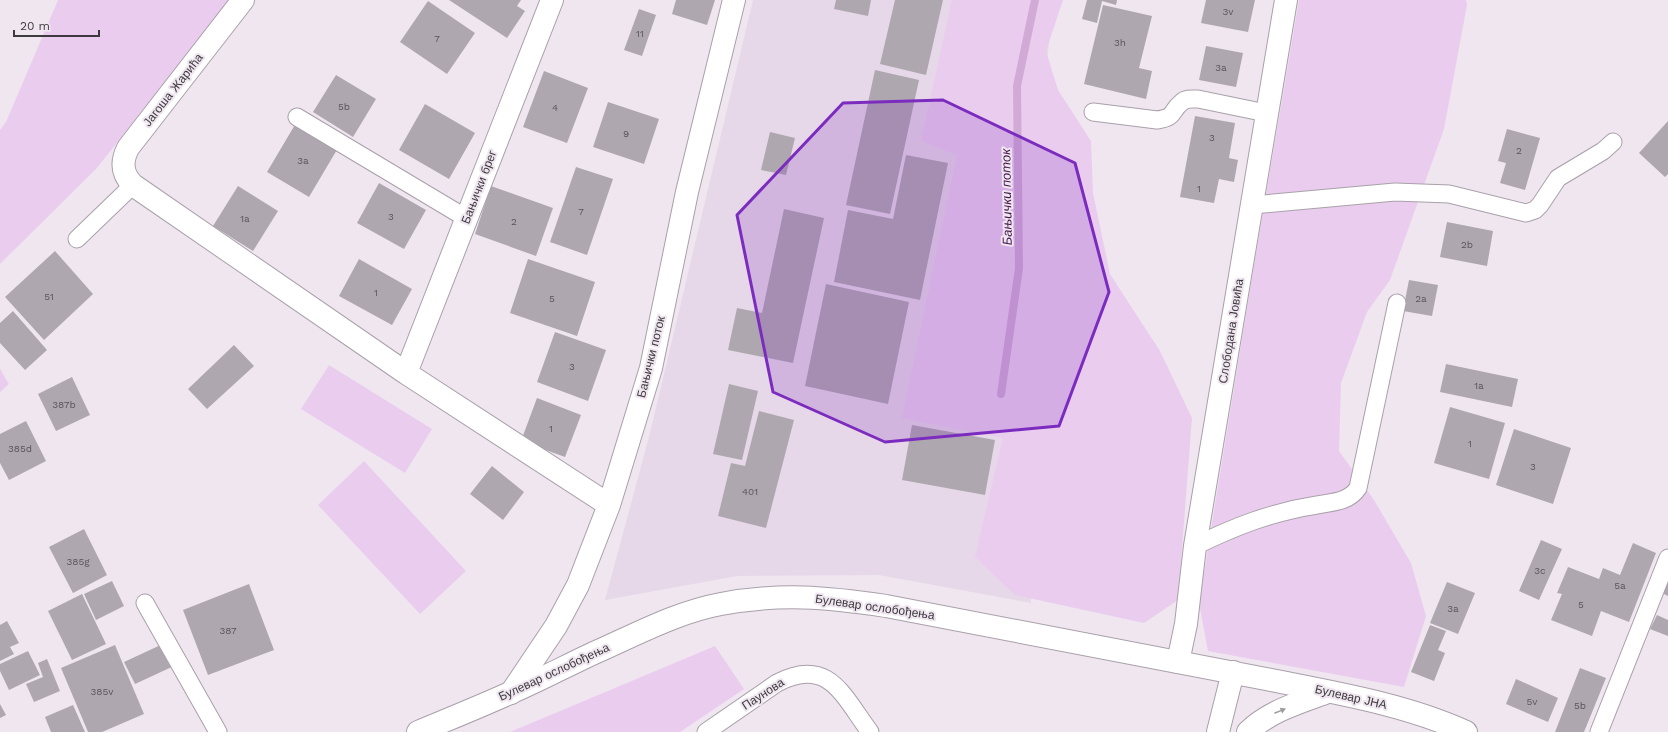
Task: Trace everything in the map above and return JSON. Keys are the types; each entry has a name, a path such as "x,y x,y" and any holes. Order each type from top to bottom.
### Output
{"street":[{"name":"Јагоша Жарића","path":"133,185 129,181 124,169 124,156 128,148 243,0"},
{"name":"Бањички брег","path":"406,374 552,0"},
{"name":"Бањички поток","path":"511,692 556,626 578,584 608,505 650,368 687,192 734,0"},
{"name":"Слободана Јовића","path":"1178,662 1186,624 1196,546 1266,112 1286,0"},
{"path":"133,185 406,374 608,505"},
{"name":"Булевар ослобођења","path":"418,732 675,618 718,604 757,598 788,596 825,598 886,606 1233,672"},
{"path":"1218,732 1233,672"},
{"name":"Булевар ЈНА","path":"1233,672 1328,692 1403,710 1436,720 1466,732"},
{"path":"1248,732 1272,714 1328,692"}],"lane":[{"path":"1093,112 1157,120 1164,119 1173,114 1182,101 1188,99 1198,99 1266,112"},
{"path":"297,117 466,218"},
{"path":"1252,205 1395,192 1448,194 1526,213 1536,210 1558,178 1603,151 1613,142"},
{"path":"77,239 133,185"},
{"path":"1196,546 1249,521 1281,512 1338,502 1354,494 1358,488 1397,303"},
{"path":"1599,732 1668,558"},
{"path":"145,603 218,732"},
{"name":"Паунова","path":"706,732 789,676 814,674 826,678 838,687 870,732"}],"highlighted area":[{"path":"943,100 1075,163 1109,292 1059,426 885,442 773,392 737,215 843,103"}],"shaded area":[{"path":"58,0 229,0 97,168 0,264 0,130 6,122"},
{"path":"753,0 1054,0 1044,87 1024,500 1031,603 879,575 737,576 605,600 650,433"},
{"path":"952,0 1063,0 1046,51 1058,90 1091,141 1093,193 1110,274 1160,351 1192,418 1178,600 1144,623 1015,595 975,557 1003,438 902,418 957,155 921,141"},
{"path":"1299,0 1466,0 1467,5 1444,129 1390,280 1367,312 1341,383 1339,451 1374,500 1411,563 1426,616 1404,687 1208,651 1199,603"},
{"path":"329,365 432,429 405,473 301,409"},
{"path":"0,369 9,384 0,392"},
{"path":"364,461 466,571 420,614 318,505"},
{"path":"715,646 744,689 680,732 510,732"}],"building":[{"path":"449,0 521,0 517,6 525,11 507,38"},
{"path":"676,0 715,0 707,25 672,14"},
{"path":"836,0 871,0 868,16 834,9"},
{"path":"895,0 943,0 926,75 880,64"},
{"path":"1087,0 1117,0 1116,5 1102,1 1097,23 1082,19"},
{"path":"1206,0 1255,0 1248,32 1201,23"},
{"path":"428,1 475,33 447,74 400,42"},
{"path":"1103,5 1152,16 1139,68 1152,71 1146,99 1084,84"},
{"path":"639,9 656,15 642,56 624,50"},
{"path":"1206,46 1243,53 1236,87 1199,80"},
{"path":"875,70 919,80 890,214 846,205"},
{"path":"544,71 588,88 567,143 523,127"},
{"path":"336,75 376,99 353,137 313,112"},
{"path":"608,102 659,119 644,164 593,147"},
{"path":"425,104 475,133 449,179 399,150"},
{"path":"1195,116 1235,123 1229,158 1238,160 1234,182 1219,179 1214,203 1180,197"},
{"path":"1668,121 1668,174 1665,177 1639,153"},
{"path":"296,123 338,148 309,197 267,172"},
{"path":"1507,129 1540,138 1525,190 1500,183 1506,163 1498,161"},
{"path":"770,132 795,138 786,175 761,170"},
{"path":"906,155 948,163 920,300 834,282 848,210 893,219"},
{"path":"576,167 613,179 587,255 550,242"},
{"path":"379,183 426,210 404,249 357,223"},
{"path":"238,186 278,211 253,251 213,226"},
{"path":"491,186 553,208 536,256 475,234"},
{"path":"784,209 824,218 793,363 728,350 737,308 762,313"},
{"path":"1447,222 1493,231 1487,266 1440,257"},
{"path":"55,251 93,294 44,340 5,297"},
{"path":"359,259 412,289 392,325 339,296"},
{"path":"528,259 595,282 577,336 510,313"},
{"path":"1409,280 1438,285 1432,316 1403,311"},
{"path":"826,284 909,302 888,404 805,386"},
{"path":"13,311 47,350 25,370 0,343 0,323"},
{"path":"555,332 606,350 588,401 537,382"},
{"path":"234,345 254,366 207,409 188,389"},
{"path":"1446,364 1518,379 1512,407 1440,392"},
{"path":"72,377 90,415 56,431 38,394"},
{"path":"729,384 758,391 742,460 713,454"},
{"path":"537,398 581,415 565,457 521,441"},
{"path":"1450,407 1505,423 1489,479 1434,463"},
{"path":"759,411 794,420 766,528 718,516 731,463 745,466"},
{"path":"26,421 46,461 9,480 0,463 0,434"},
{"path":"912,425 995,440 985,495 902,480"},
{"path":"1514,429 1571,448 1553,504 1496,485"},
{"path":"492,466 524,492 503,520 470,494"},
{"path":"84,529 107,575 73,593 49,547"},
{"path":"1541,540 1562,549 1539,600 1519,591"},
{"path":"1633,543 1656,553 1629,622 1601,611 1592,636 1551,620 1562,594 1557,593 1568,567 1599,579 1603,568 1620,575"},
{"path":"1668,572 1668,596 1660,592"},
{"path":"112,581 124,606 96,620 84,594"},
{"path":"1447,582 1475,593 1458,634 1430,623"},
{"path":"249,584 274,650 208,675 183,610"},
{"path":"82,594 106,644 72,660 48,611"},
{"path":"1657,615 1668,620 1668,636 1650,629"},
{"path":"7,621 19,643 10,647 14,654 0,661 0,625"},
{"path":"1430,625 1446,631 1438,650 1445,653 1434,681 1411,672"},
{"path":"165,643 176,665 135,684 124,662"},
{"path":"115,645 144,714 102,732 88,732 61,668"},
{"path":"28,651 40,675 9,690 0,671 0,664"},
{"path":"47,659 60,691 34,702 26,684 43,677 38,663"},
{"path":"1580,668 1606,678 1584,732 1555,732"},
{"path":"1516,679 1558,698 1548,722 1506,704"},
{"path":"0,704 6,715 0,718"},
{"path":"73,705 85,732 51,732 45,717"}],"waterway":[{"name":"Бањички поток","path":"1001,394 1019,268 1017,86 1035,0"}]}
